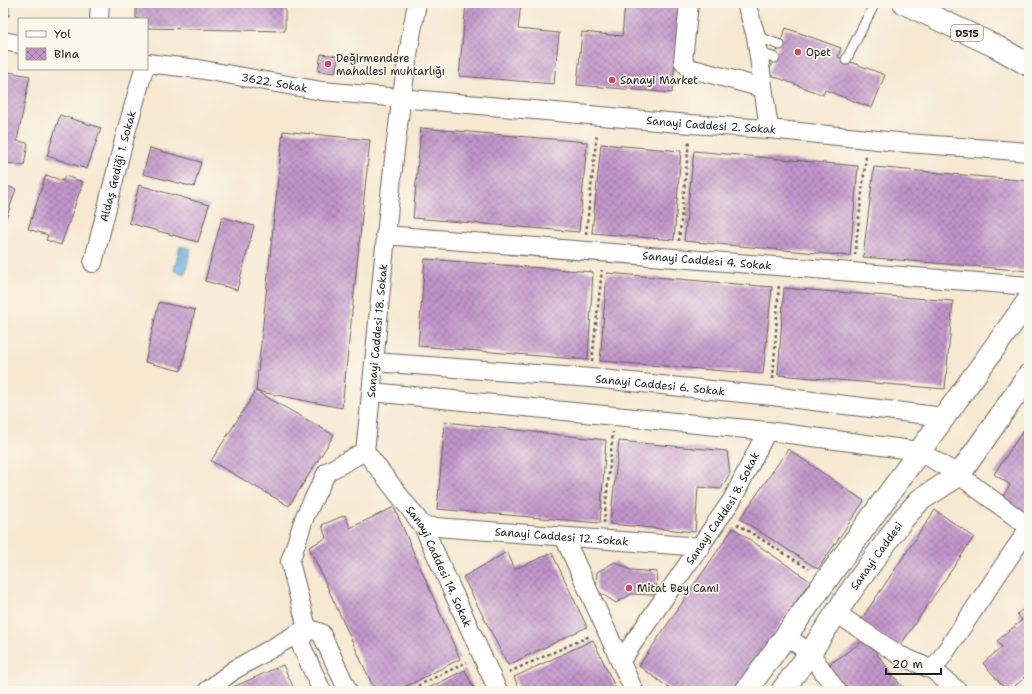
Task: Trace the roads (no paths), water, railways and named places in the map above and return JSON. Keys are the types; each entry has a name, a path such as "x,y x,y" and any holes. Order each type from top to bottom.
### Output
{"main road":[{"name":"D515","path":"904,3 1029,64"},
{"path":"746,691 1029,300"},
{"name":"Sanayi Caddesi","path":"782,691 902,520 920,500 959,475 1029,375"}],"street":[{"path":"99,18 100,3"},
{"name":"Sanayi Caddesi 18. Sokak","path":"365,450 372,392 385,235 402,98 417,3"},
{"path":"689,3 683,61 689,68 763,88"},
{"path":"746,3 763,48 763,88 769,129"},
{"path":"3,41 18,44"},
{"name":"3622. Sokak","path":"148,63 198,69 322,91 402,98"},
{"name":"Aldaş Gediği 1. Sokak","path":"93,264 125,136 144,70"},
{"name":"Sanayi Caddesi 2. Sokak","path":"402,98 690,124 769,129 1026,153"},
{"name":"Sanayi Caddesi 4. Sokak","path":"385,235 1029,286"},
{"name":"Sanayi Caddesi 6. Sokak","path":"374,362 591,378 772,396 944,417"},
{"path":"372,392 767,431 919,451 959,475 1029,528 934,670"},
{"name":"Sanayi Caddesi 8. Sokak","path":"620,662 732,500 767,431"},
{"path":"322,691 300,643 307,628 290,562 305,516 327,472 365,450"},
{"name":"Sanayi Caddesi 14. Sokak","path":"365,450 423,526 495,685"},
{"name":"Sanayi Caddesi 12. Sokak","path":"423,526 700,547"},
{"path":"564,537 634,691"},
{"path":"836,613 899,655 934,670 958,691"},
{"path":"207,691 234,670 307,628"},
{"path":"307,628 321,634 348,691"},
{"path":"786,636 810,653 837,691"}],"lane":[{"path":"845,55 875,3"},
{"path":"763,48 780,44"}],"water":[{"path":"180,246 191,248 185,274 174,271"}],"place":[{"name":"Opet","path":"798,52"},
{"name":"Değirmendere mahallesi muhtarlığı","path":"328,64"},
{"name":"Sanayi Market","path":"612,80"},
{"name":"Mitat Bey Cami","path":"629,588"}]}
